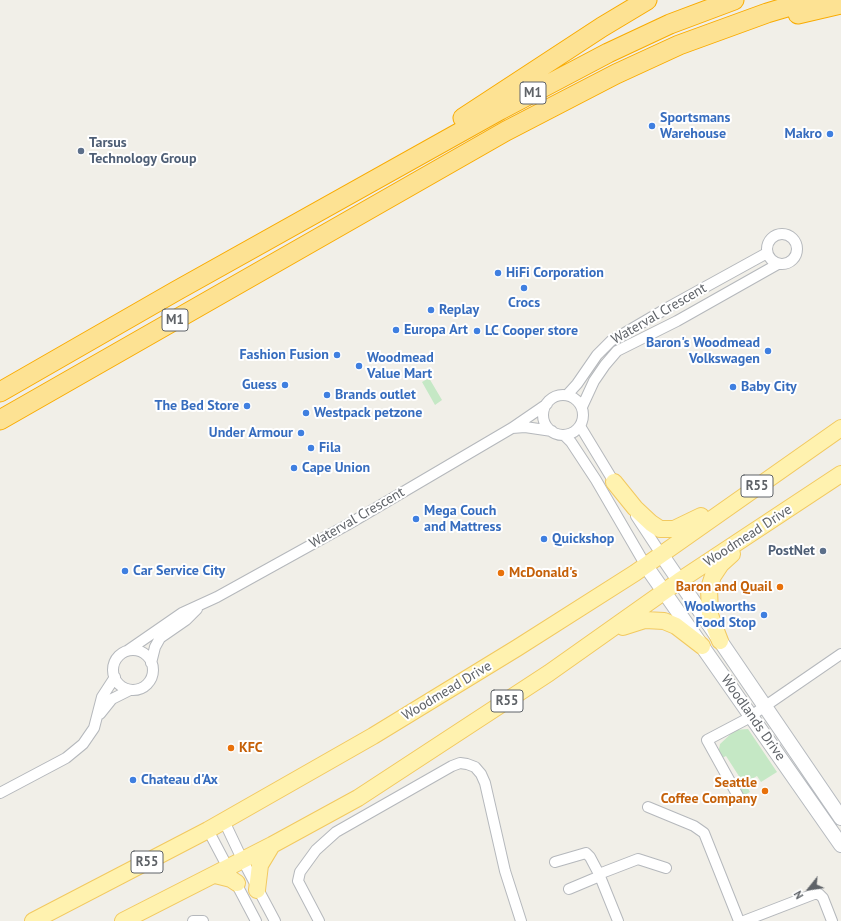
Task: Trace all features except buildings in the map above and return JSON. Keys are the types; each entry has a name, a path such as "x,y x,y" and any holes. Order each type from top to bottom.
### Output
{"highway":[{"path":"339,201 435,136 602,27 647,0"},
{"name":"M1","path":"0,392 176,291 500,110 608,53 670,24 734,0"},
{"name":"M1","path":"0,420 506,131 616,74 679,45 768,13 811,0"},
{"path":"679,45 841,4"}],"main road":[{"name":"Woodmead Drive","path":"33,921 208,830 373,736 517,648 646,566 841,428"},
{"name":"Woodmead Drive","path":"122,921 272,845 358,798 407,768 549,673 679,581 841,474"},
{"path":"614,482 651,523 664,530 680,526 750,492"},
{"path":"720,641 710,615 709,588 713,576 727,557 782,514"},
{"name":"Woodlands Drive","path":"661,554 841,818"},
{"name":"Woodlands Drive","path":"646,566 752,715 841,845"},
{"path":"605,632 645,620 664,621 676,626 702,646"},
{"path":"257,890 260,865 272,845"},
{"path":"228,867 231,879 237,883"}],"street":[{"path":"784,234 792,239 797,248 794,258 785,264 773,262 767,253 768,244 773,237 784,234"},
{"name":"Waterval Crescent","path":"567,395 577,384 597,355 611,341 767,253"},
{"name":"Waterval Crescent","path":"582,407 594,382 605,365 617,351 677,321 778,264"},
{"path":"552,431 544,420 547,404 554,397 567,395 573,397 582,407 583,420 576,430 564,435"},
{"name":"Waterval Crescent","path":"127,651 182,612 200,606 347,525 512,428 547,404"},
{"path":"580,426 614,482 661,554"},
{"path":"512,428 525,427 552,431 564,435 571,442 596,480 646,566"},
{"name":"Waterval Crescent","path":"152,663 155,647 160,638 186,620 200,606"},
{"path":"0,794 76,751 88,737 97,719 112,699 130,690 142,688 150,680 153,669 152,663 144,654 138,651 127,651 117,658 114,663 113,669 115,677 120,685 130,690"},
{"path":"738,796 707,740 752,715 841,654"},
{"path":"97,719 102,697 115,677"},
{"path":"319,921 298,881 300,872 316,850 336,832 452,766 460,763 475,767 481,774 485,783 505,871 521,921"},
{"path":"648,806 694,826 704,833 739,921"},
{"path":"224,821 228,867"},
{"path":"208,830 228,867 257,890 272,920"},
{"path":"555,862 586,853 590,857 599,875 618,921"},
{"path":"569,890 599,875 638,859 666,868"},
{"path":"237,883 256,921"},
{"path":"744,921 784,907 811,895 819,894 823,898 832,921"},
{"path":"193,921 204,921"}],"green space":[{"path":"429,378 442,400 435,405 422,382"},
{"path":"748,729 777,772 761,782 757,776 745,783 750,792 743,796 738,788 744,784 726,756 720,759 719,749 720,744 735,730"}],"place":[{"name":"Sportsmans Warehouse","path":"652,126"},
{"name":"Makro","path":"830,134"},
{"name":"Tarsus Technology Group","path":"81,151"},
{"name":"HiFi Corporation","path":"498,273"},
{"name":"Crocs","path":"524,288"},
{"name":"Replay","path":"431,310"},
{"name":"Europa Art","path":"396,330"},
{"name":"LC Cooper store","path":"477,331"},
{"name":"Baron's Woodmead Volkswagen","path":"768,351"},
{"name":"Fashion Fusion","path":"337,355"},
{"name":"Woodmead Value Mart","path":"359,366"},
{"name":"Guess","path":"285,385"},
{"name":"Baby City","path":"733,387"},
{"name":"Brands outlet","path":"327,395"},
{"name":"The Bed Store","path":"247,406"},
{"name":"Westpack petzone","path":"306,413"},
{"name":"Under Armour","path":"301,433"},
{"name":"Fila","path":"311,448"},
{"name":"Cape Union","path":"294,468"},
{"name":"Mega Couch and Mattress","path":"416,519"},
{"name":"Quickshop","path":"544,539"},
{"name":"PostNet","path":"823,551"},
{"name":"Car Service City","path":"125,571"},
{"name":"McDonald's","path":"501,573"},
{"name":"Baron and Quail","path":"780,587"},
{"name":"Woolworths Food Stop","path":"764,615"},
{"name":"KFC","path":"231,748"},
{"name":"Chateau d'Ax","path":"133,780"},
{"name":"Seattle Coffee Company","path":"765,791"}]}
